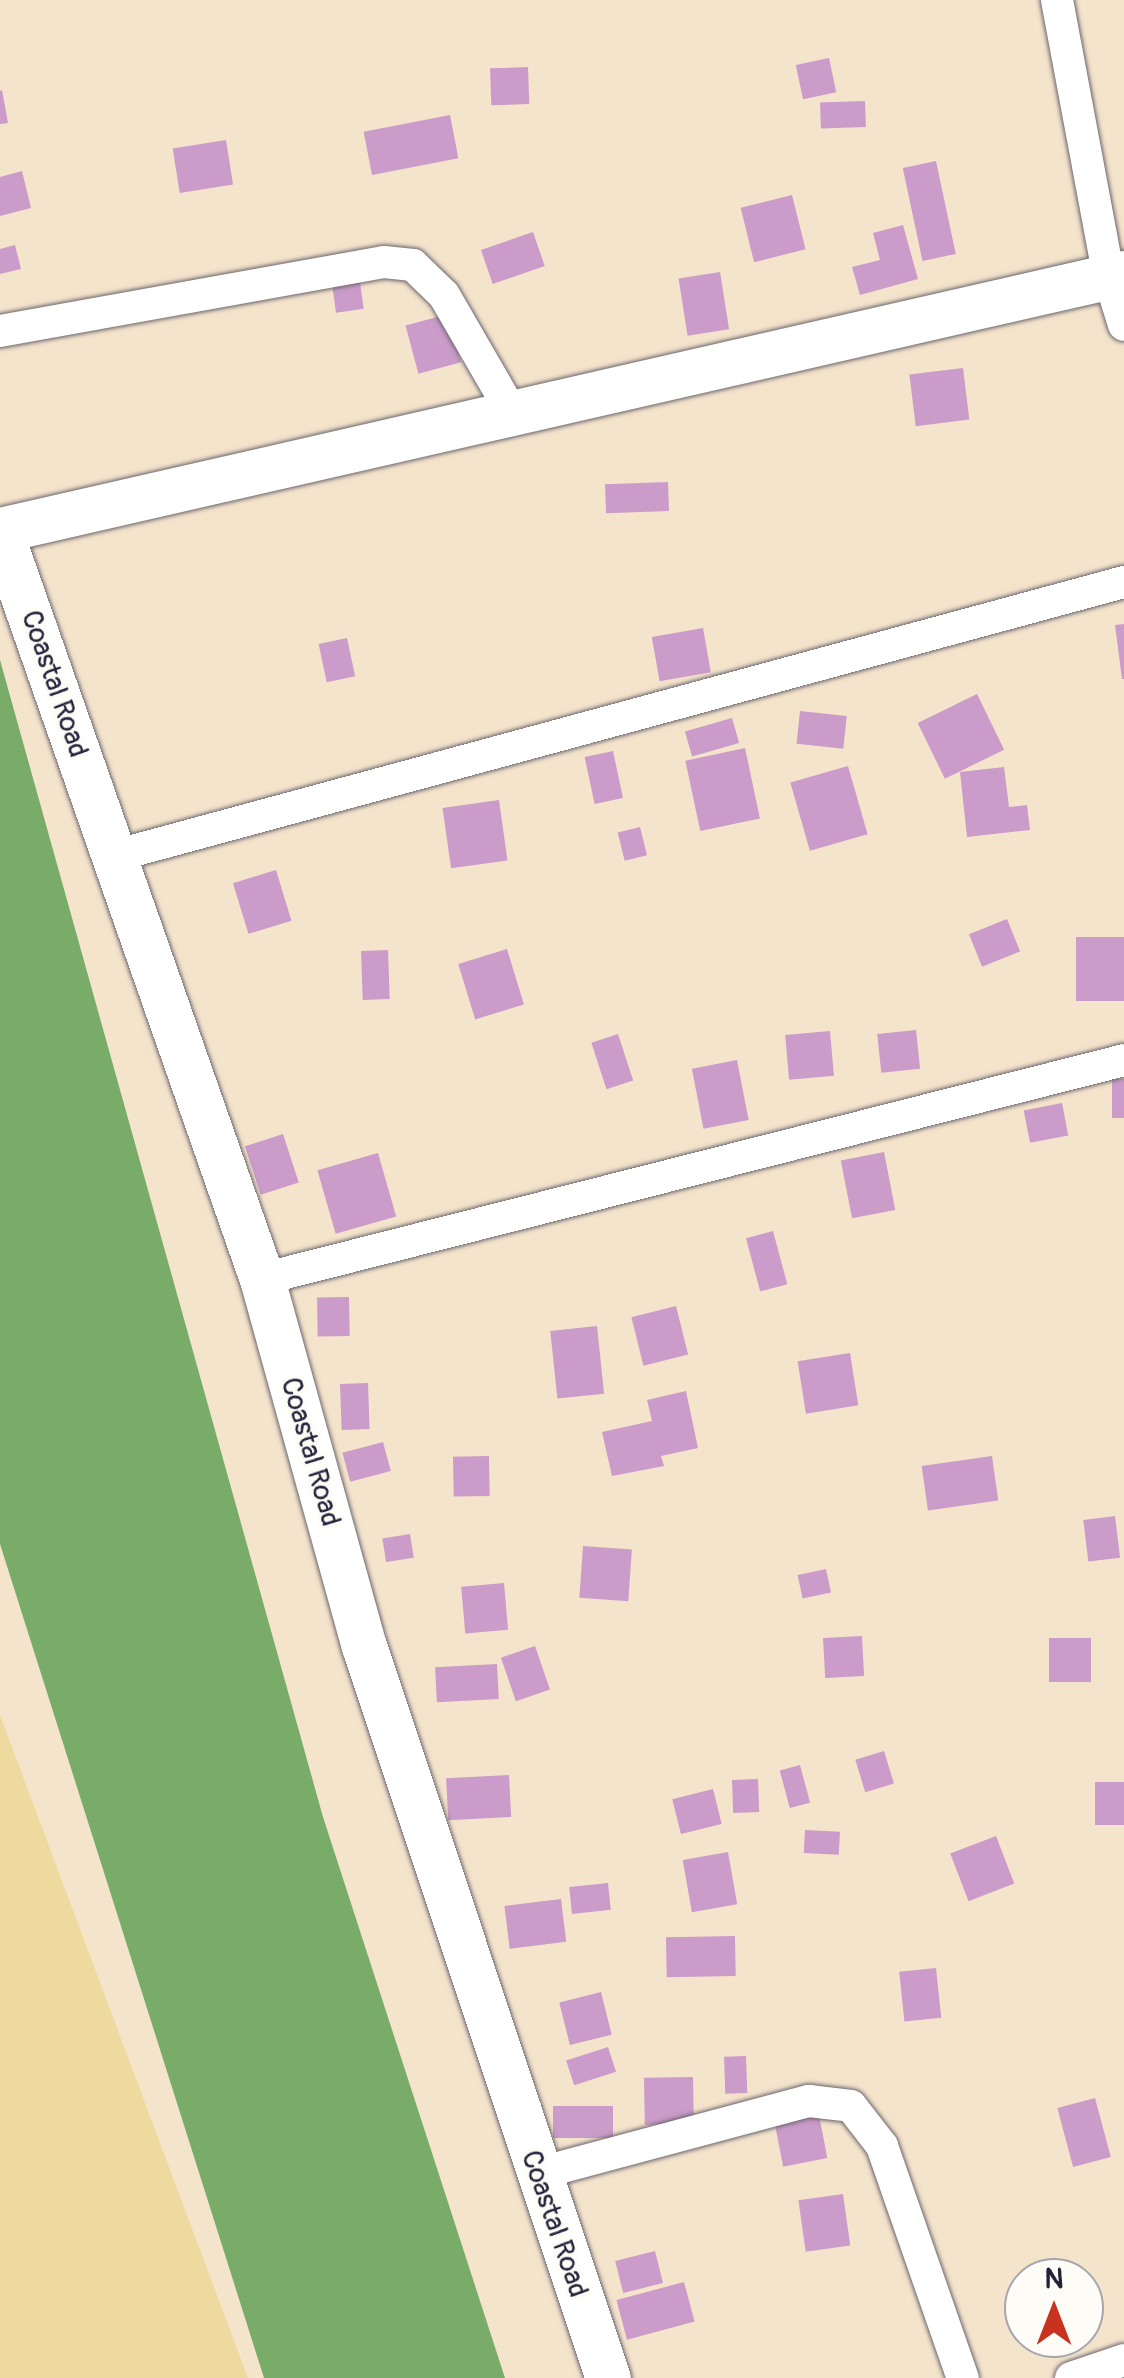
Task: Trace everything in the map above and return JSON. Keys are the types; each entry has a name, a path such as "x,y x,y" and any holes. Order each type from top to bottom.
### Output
{"street":[{"path":"1057,0 1124,325"},
{"path":"0,330 384,262 413,265 444,295 512,413"},
{"path":"0,530 1116,275"},
{"name":"Coastal Road","path":"0,530 262,1278 364,1646 536,2174 608,2378"},
{"path":"114,856 1124,582"},
{"path":"262,1278 1124,1060"},
{"path":"536,2174 808,2101 852,2106 882,2146 963,2378"},
{"path":"1082,2377 1124,2360"}],"green space":[{"path":"0,660 323,1817 505,2378 264,2378 0,1544"}],"sand":[{"path":"0,1715 248,2378 0,2378"}],"building":[{"path":"829,58 836,92 803,99 796,65"},
{"path":"528,67 529,104 491,105 490,68"},
{"path":"0,91 8,123 0,124"},
{"path":"865,101 866,127 821,129 820,103"},
{"path":"450,115 458,158 372,175 364,132"},
{"path":"226,140 233,184 180,193 173,148"},
{"path":"936,161 956,254 922,261 903,168"},
{"path":"22,171 31,208 0,216 0,177"},
{"path":"792,195 806,249 754,262 741,208"},
{"path":"903,225 918,279 860,295 852,267 880,260 873,233"},
{"path":"533,232 545,266 493,284 481,250"},
{"path":"15,245 21,269 0,274 0,249"},
{"path":"720,272 729,329 688,336 679,279"},
{"path":"360,282 364,309 336,313 332,286"},
{"path":"448,314 461,362 418,374 405,325"},
{"path":"963,368 969,420 916,426 909,375"},
{"path":"668,482 669,511 606,513 605,484"},
{"path":"1124,624 1124,679 1122,679 1115,625"},
{"path":"703,628 711,672 660,681 652,637"},
{"path":"347,638 355,676 327,682 319,644"},
{"path":"977,694 1004,750 945,779 918,723"},
{"path":"800,711 847,716 843,749 797,744"},
{"path":"732,718 739,743 692,756 685,732"},
{"path":"745,748 760,818 700,831 685,761"},
{"path":"613,751 623,798 595,804 585,757"},
{"path":"848,766 868,834 810,851 790,783"},
{"path":"1004,767 1009,807 1027,805 1030,830 967,837 960,772"},
{"path":"499,800 507,860 451,868 443,808"},
{"path":"640,827 647,855 625,861 618,833"},
{"path":"276,870 291,921 248,934 233,883"},
{"path":"1007,919 1020,951 982,967 969,934"},
{"path":"1076,937 1124,937 1124,1001 1076,1001"},
{"path":"507,949 524,1004 475,1019 458,964"},
{"path":"388,950 390,999 363,1000 361,951"},
{"path":"916,1030 920,1069 881,1073 877,1034"},
{"path":"830,1031 834,1076 789,1080 785,1035"},
{"path":"618,1034 633,1081 607,1089 591,1043"},
{"path":"737,1060 749,1120 703,1129 692,1069"},
{"path":"1112,1079 1124,1079 1124,1118 1112,1118"},
{"path":"1062,1103 1068,1135 1030,1143 1024,1110"},
{"path":"283,1134 299,1183 261,1195 245,1146"},
{"path":"884,1152 895,1210 852,1218 841,1160"},
{"path":"378,1153 396,1216 336,1234 317,1170"},
{"path":"773,1231 787,1284 760,1291 746,1238"},
{"path":"349,1297 350,1336 318,1337 317,1298"},
{"path":"676,1306 688,1355 643,1366 631,1317"},
{"path":"597,1326 604,1394 557,1399 550,1331"},
{"path":"850,1353 858,1405 806,1414 798,1361"},
{"path":"368,1383 370,1429 342,1430 340,1384"},
{"path":"686,1391 698,1448 661,1456 664,1466 612,1476 602,1432 652,1421 647,1400"},
{"path":"383,1442 391,1471 350,1482 342,1453"},
{"path":"489,1456 490,1496 454,1497 453,1457"},
{"path":"992,1456 998,1501 928,1510 922,1466"},
{"path":"1115,1516 1120,1558 1088,1562 1083,1520"},
{"path":"410,1534 414,1558 386,1562 382,1538"},
{"path":"583,1546 632,1549 628,1601 579,1598"},
{"path":"826,1569 831,1592 803,1599 798,1575"},
{"path":"504,1583 508,1630 465,1634 461,1587"},
{"path":"862,1636 864,1676 825,1678 823,1638"},
{"path":"1049,1638 1091,1638 1091,1682 1049,1682"},
{"path":"535,1646 550,1689 516,1701 501,1658"},
{"path":"497,1664 499,1699 437,1702 435,1667"},
{"path":"884,1751 894,1784 865,1792 855,1760"},
{"path":"800,1765 810,1803 790,1808 780,1770"},
{"path":"509,1775 511,1817 448,1820 446,1778"},
{"path":"758,1779 759,1812 733,1813 732,1780"},
{"path":"1095,1782 1124,1782 1124,1825 1095,1825"},
{"path":"713,1789 722,1824 681,1834 672,1799"},
{"path":"805,1830 840,1832 839,1855 804,1853"},
{"path":"996,1836 1014,1884 969,1901 950,1854"},
{"path":"728,1852 737,1904 692,1912 683,1860"},
{"path":"608,1883 611,1910 572,1914 569,1887"},
{"path":"561,1899 566,1942 510,1949 504,1906"},
{"path":"735,1936 736,1976 667,1977 666,1937"},
{"path":"936,1968 941,2018 904,2022 899,1972"},
{"path":"601,1992 612,2035 570,2045 559,2002"},
{"path":"608,2047 616,2072 574,2085 566,2061"},
{"path":"746,2056 747,2093 725,2094 724,2057"},
{"path":"693,2077 694,2124 645,2125 644,2078"},
{"path":"1095,2098 1111,2157 1073,2167 1057,2108"},
{"path":"553,2106 613,2106 613,2138 553,2138"},
{"path":"818,2110 827,2158 783,2167 774,2119"},
{"path":"843,2194 850,2245 806,2252 798,2200"},
{"path":"655,2251 663,2283 623,2293 615,2261"},
{"path":"684,2282 695,2322 627,2340 616,2300"}]}
